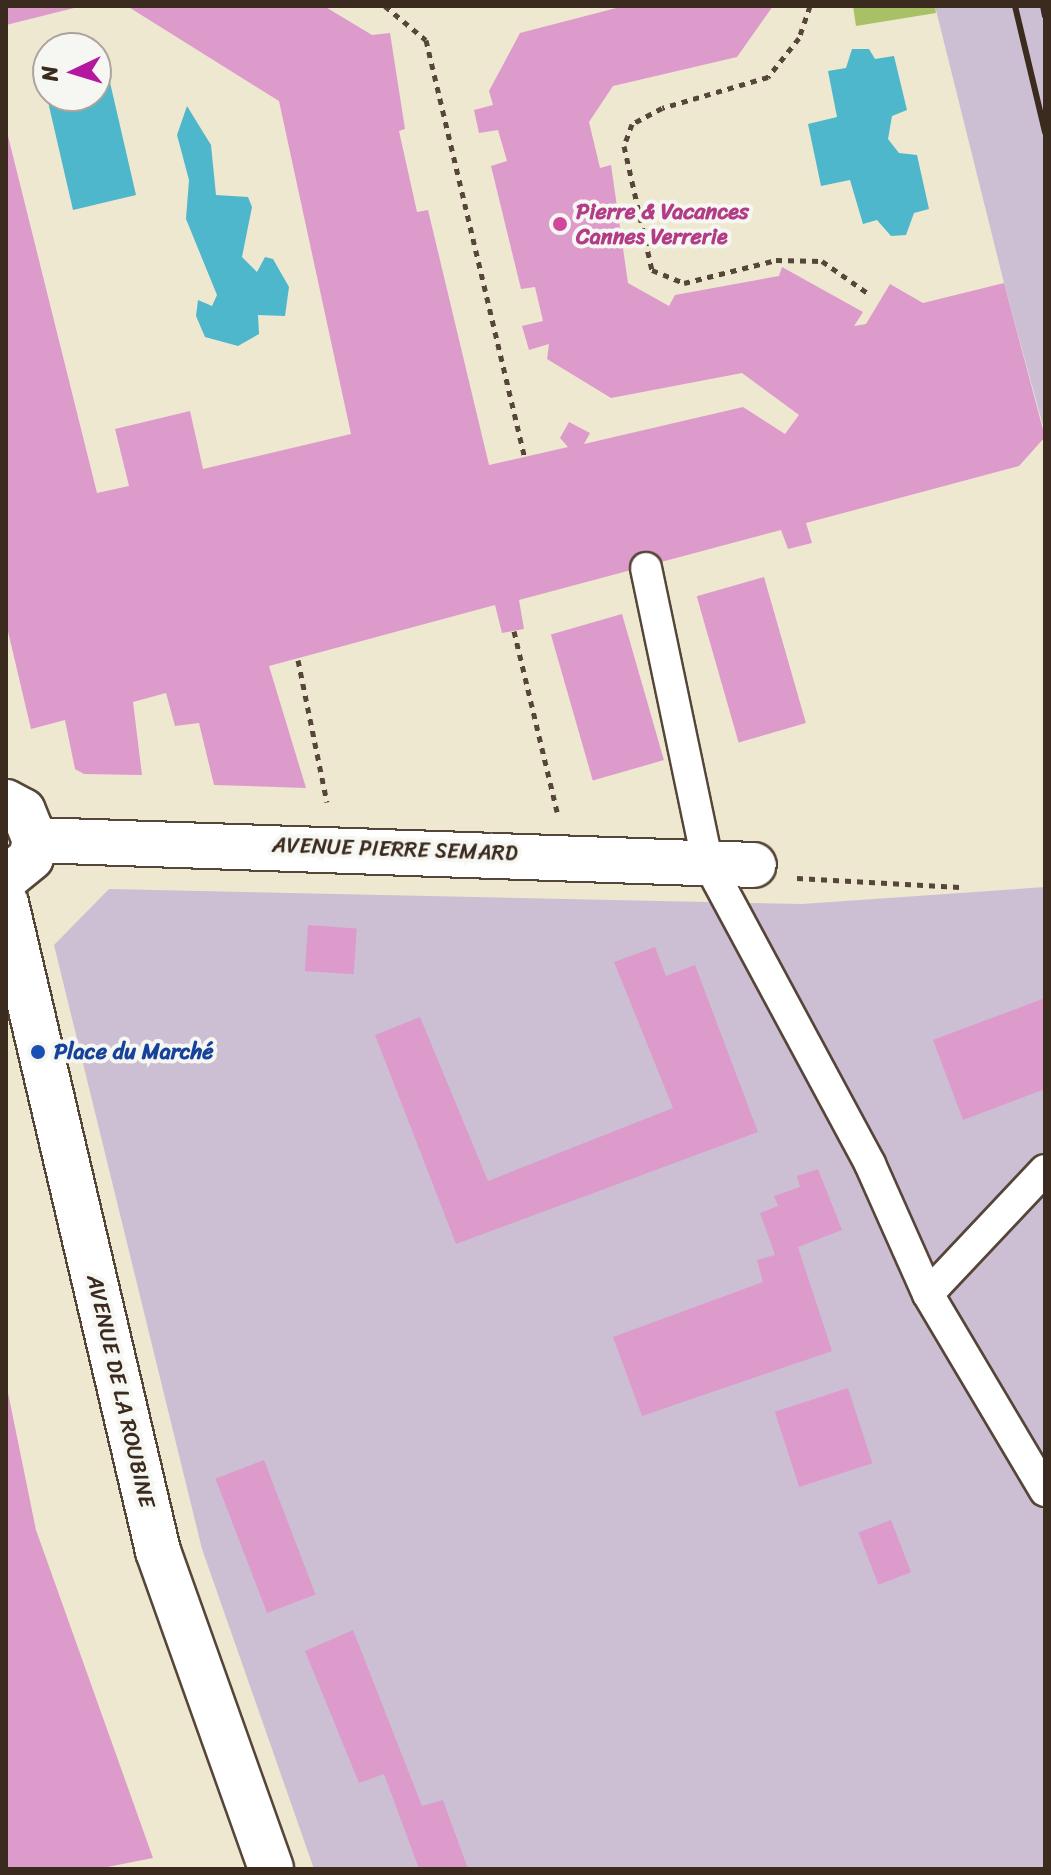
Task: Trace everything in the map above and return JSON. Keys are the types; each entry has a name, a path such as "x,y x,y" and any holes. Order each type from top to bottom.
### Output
{"street":[{"path":"6,802 23,811 35,840 23,869 6,878"},
{"name":"AVENUE PIERRE SEMARD","path":"35,840 336,846 754,865"},
{"name":"AVENUE DE LA ROUBINE","path":"6,903 158,1551 271,1869"}],"lane":[{"path":"646,568 707,861 870,1164 928,1294 1045,1491"},
{"path":"928,1294 1045,1170"}],"path":[{"path":"385,6 426,40 524,456"},
{"path":"810,6 799,38 768,77 662,108 632,124 624,146 652,270 684,283 776,260 822,261 869,294"},
{"path":"514,631 568,856"},
{"path":"298,660 336,846"},
{"path":"754,865 815,884 960,887"}],"shaded area":[{"path":"935,6 1045,6 1045,433 1004,283"},
{"path":"1045,887 1045,1869 314,1869 202,1549 54,945 109,889 802,904"}],"green space":[{"path":"853,6 935,6 936,13 856,26"}],"water":[{"path":"852,49 869,49 875,59 894,56 907,110 892,116 888,139 899,153 917,155 929,209 914,213 906,235 891,236 877,220 863,224 850,180 821,186 808,124 837,117 828,71 846,68"},
{"path":"112,91 136,195 73,210 50,112 112,112"},
{"path":"187,106 211,145 216,195 248,197 252,207 242,257 257,272 265,257 273,259 289,287 285,316 258,315 259,334 238,346 205,337 196,316 198,300 212,306 217,295 186,219 189,180 177,135"}],"building":[{"path":"6,6 78,6 78,7 6,25"},
{"path":"127,6 324,6 372,35 390,33 405,129 399,131 417,212 428,210 489,465 568,447 560,438 569,422 590,433 584,444 743,407 785,434 799,415 742,373 611,398 547,359 549,344 529,350 522,326 543,321 535,287 521,289 491,166 507,161 498,130 479,133 474,110 493,105 489,91 520,33 624,6 773,6 737,57 613,86 589,122 600,168 611,165 628,283 669,306 675,295 779,276 782,267 863,312 854,326 866,324 890,284 923,303 1004,283 1045,437 1019,466 806,523 812,543 788,549 781,530 519,600 524,629 502,633 495,605 269,666 306,788 214,785 199,723 175,726 166,693 133,702 142,775 84,774 75,769 65,720 31,729 6,623 6,128 97,493 129,486 115,429 190,411 203,469 351,434 279,101"},
{"path":"764,577 806,723 739,742 697,596"},
{"path":"622,614 664,760 593,781 551,634"},
{"path":"308,925 357,928 354,974 305,971"},
{"path":"655,947 666,976 695,965 758,1132 456,1244 375,1035 420,1017 488,1181 673,1108 614,962"},
{"path":"1045,998 1045,1089 963,1120 933,1040"},
{"path":"818,1169 842,1230 798,1247 832,1351 642,1416 613,1337 763,1282 757,1260 775,1255 760,1213 778,1206 774,1196 800,1187 797,1176"},
{"path":"6,1383 36,1530 153,1858 97,1869 6,1869"},
{"path":"848,1388 872,1463 799,1487 775,1412"},
{"path":"264,1460 316,1594 267,1613 215,1479"},
{"path":"891,1520 911,1572 878,1585 858,1533"},
{"path":"353,1630 422,1806 443,1800 468,1869 419,1869 384,1774 359,1783 305,1651"}],"railway":[{"path":"1015,6 1045,132"},
{"path":"1043,6 1045,16"}],"place":[{"name":"Pierre & Vacances Cannes Verrerie","path":"560,224"},
{"name":"Place du Marché","path":"38,1052"}]}
